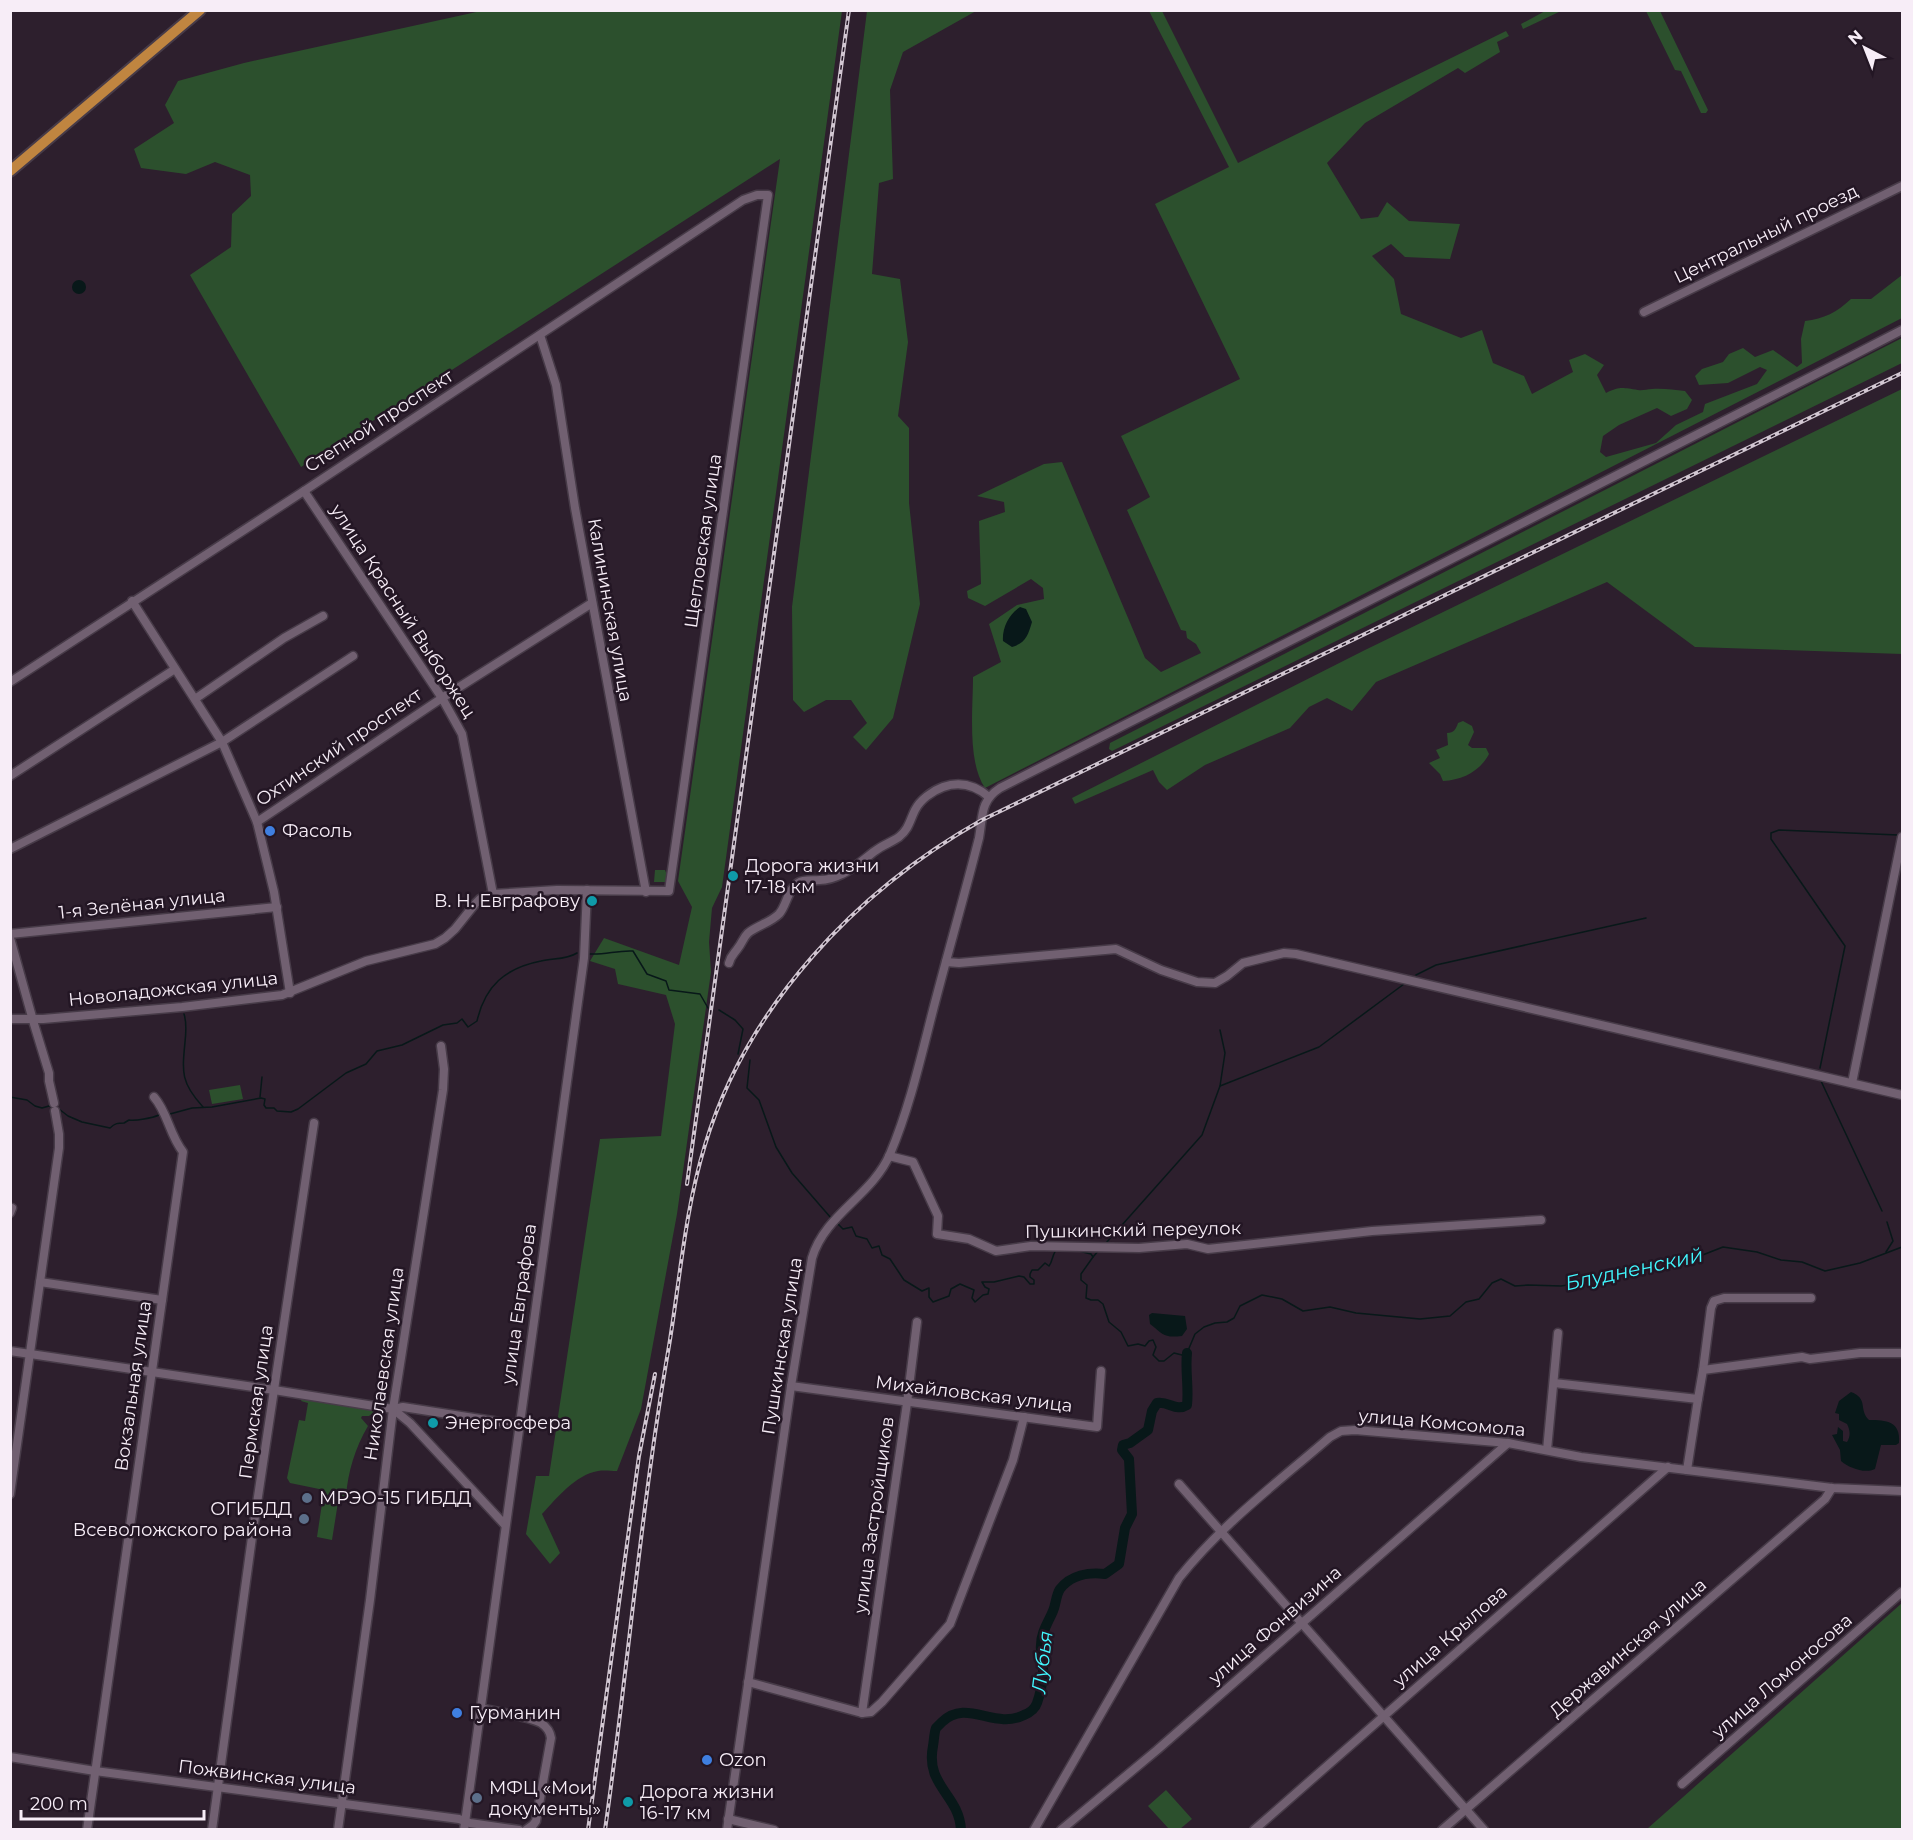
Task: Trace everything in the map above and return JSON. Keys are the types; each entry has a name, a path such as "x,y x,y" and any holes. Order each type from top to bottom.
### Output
{"main road":[{"path":"10,171 200,10"}],"street":[{"name":"Центральный проезд","path":"1644,312 1902,186"},
{"name":"Степной проспект","path":"10,682 743,200 757,195 768,195"},
{"name":"Щегловская улица","path":"646,892 669,891 768,195"},
{"path":"729,963 731,955 751,931 778,915 785,906 791,890 799,882 841,875 859,865 876,850 900,836 909,826 916,808 927,796 941,788 963,784 977,788 989,797 1000,788 1713,428 1902,330"},
{"name":"Калининская улица","path":"540,335 556,385 573,497 646,892"},
{"name":"улица Красный Выборжец","path":"304,490 442,698 462,734 493,894"},
{"path":"132,601 222,742 256,822 277,907 290,993"},
{"name":"Охтинский проспект","path":"256,822 442,698 592,603"},
{"path":"195,699 284,638 323,616"},
{"path":"10,849 222,742 353,656"},
{"path":"10,776 175,669"},
{"name":"Пушкинская улица","path":"727,1830 791,1386 812,1258 816,1246 829,1226 881,1173 889,1156 911,1094 979,838 984,807 989,797"},
{"path":"1852,1083 1902,837"},
{"path":"493,894 557,890 646,892"},
{"name":"улица Евграфова","path":"464,1825 584,954 586,890"},
{"name":"Новоладожская улица","path":"10,1019 33,1020 231,1002 290,993 366,961 435,944 455,929 480,899 493,894"},
{"name":"1-я Зелёная улица","path":"10,936 277,907"},
{"path":"10,936 47,1064 59,1141 10,1494"},
{"path":"946,962 959,963 1116,949 1161,970 1197,982 1215,983 1243,963 1284,953 1296,954 1902,1095"},
{"name":"Николаевская улица","path":"338,1830 370,1600 393,1409 442,1090 444,1069 441,1046"},
{"name":"Вокзальная улица","path":"87,1830 183,1152 175,1142 160,1104 154,1097"},
{"name":"Пермская улица","path":"212,1830 253,1530 314,1123"},
{"name":"Пушкинский переулок","path":"889,1156 913,1162 938,1216 937,1234 969,1239 996,1251 1031,1246 1139,1248 1187,1244 1208,1249 1372,1231 1541,1220"},
{"path":"40,1282 162,1300"},
{"path":"1687,1470 1711,1308 1714,1301 1724,1298 1811,1298"},
{"name":"улица Застройщиков","path":"862,1713 907,1403 916,1322"},
{"path":"1547,1450 1558,1333"},
{"path":"10,1351 393,1409 403,1407 519,1425"},
{"path":"1703,1370 1802,1357 1810,1359 1860,1353 1902,1353"},
{"name":"Михайловская улица","path":"791,1386 1097,1427 1101,1371"},
{"path":"1554,1383 1698,1398"},
{"path":"393,1409 410,1423 505,1525"},
{"path":"748,1682 862,1713 870,1712 882,1702 950,1624 1013,1460 1024,1417"},
{"name":"улица Комсомола","path":"1034,1830 1179,1578 1201,1550 1330,1437 1341,1431 1355,1430 1508,1443 1581,1456 1832,1488 1902,1491"},
{"name":"улица Фонвизина","path":"1061,1830 1157,1750 1508,1443"},
{"name":"улица Крылова","path":"1254,1830 1668,1467"},
{"path":"1179,1484 1484,1830"},
{"name":"Державинская улица","path":"1442,1830 1825,1499 1832,1488"},
{"name":"улица Ломоносова","path":"1682,1784 1902,1593"},
{"path":"481,1708 538,1721 550,1733 536,1821 526,1830"},
{"name":"Пожвинская улица","path":"10,1757 95,1771 342,1803 464,1825 519,1830"},
{"path":"728,1819 774,1830"}],"green space":[{"path":"1547,10 1561,11 1523,29 1521,24"},
{"path":"481,11 842,11 722,887 712,908 709,942 711,972 677,1214 641,1409 617,1471 598,1471 582,1477 567,1488 542,1514 560,1553 550,1564 526,1534 536,1476 549,1476 600,1139 661,1136 675,1024 666,995 618,984 615,969 590,961 604,938 679,965 692,907 678,881 780,159 301,467 190,275 231,247 232,214 251,196 250,175 215,162 186,174 141,168 134,149 174,123 165,105 178,81 244,63"},
{"path":"867,11 976,11 903,52 890,90 893,179 879,183 872,274 900,279 908,342 898,416 909,428 909,503 920,604 893,718 866,750 853,737 867,723 851,700 826,700 804,712 793,700 792,607"},
{"path":"1149,11 1162,11 1238,163 1506,31 1509,36 1497,42 1500,52 1465,73 1458,68 1365,123 1327,163 1361,219 1378,217 1387,202 1409,221 1460,224 1450,259 1405,257 1391,244 1372,256 1394,279 1401,314 1461,338 1482,330 1493,363 1524,376 1532,394 1573,372 1569,360 1585,354 1604,365 1597,375 1606,393 1622,388 1668,389 1685,391 1692,400 1687,409 1671,416 1657,408 1619,425 1603,436 1600,452 1606,457 1656,443 1676,425 1703,412 1705,404 1757,384 1767,370 1760,367 1728,383 1699,385 1695,376 1702,369 1723,362 1729,354 1743,348 1755,357 1773,350 1797,367 1802,363 1801,339 1805,321 1830,314 1851,299 1871,299 1902,275 1902,318 985,788 979,777 973,750 973,677 1001,662 989,624 1017,605 1044,599 1043,588 1031,579 985,606 968,598 967,591 981,584 979,521 1005,512 1004,502 977,496 1044,464 1062,462 1145,658 1161,672 1201,653 1196,644 1187,638 1186,631 1181,630 1127,510 1150,497 1121,436 1240,379 1155,204 1229,167"},
{"path":"1646,11 1660,11 1708,110 1706,113 1701,113 1681,71 1675,70"},
{"path":"1902,338 1902,363 1112,751 1109,749 1110,743"},
{"path":"1902,389 1902,654 1695,647 1607,582 1376,682 1352,711 1327,698 1309,707 1290,728 1205,765 1167,790 1159,782 1153,770 1075,804 1072,798 1365,650"},
{"path":"1463,721 1472,726 1474,732 1468,745 1472,748 1486,748 1489,754 1470,774 1443,781 1440,774 1429,763 1440,758 1436,750 1448,745 1447,733 1453,731 1458,723"},
{"path":"655,870 665,870 667,875 665,882 654,882"},
{"path":"240,1085 243,1099 212,1104 209,1090"},
{"path":"302,1399 375,1409 369,1416 361,1418 368,1426 353,1460 346,1496 339,1496 332,1540 317,1537 324,1490 290,1483 287,1478 299,1420 305,1421 308,1403 301,1401"},
{"path":"1902,1603 1902,1829 1647,1829"},
{"path":"1166,1790 1192,1819 1180,1829 1169,1829 1148,1806"}],"shaded area":[{"path":"79,280 84,282 86,287 84,292 79,294 74,292 72,287 74,282"},
{"path":"1020,607 1026,609 1032,622 1026,638 1012,647 1003,641 1005,626"},
{"path":"1152,1313 1185,1316 1187,1329 1182,1336 1164,1335 1150,1324 1149,1315"},
{"path":"1851,1392 1862,1401 1864,1412 1869,1420 1886,1421 1898,1430 1899,1443 1881,1445 1875,1469 1857,1470 1841,1461 1840,1450 1832,1435 1837,1434 1838,1427 1843,1431 1843,1441 1848,1440 1849,1428 1847,1424 1839,1420 1839,1414 1835,1413 1839,1401"}],"waterway":[{"path":"1820,1068 1845,946 1771,839 1771,833 1779,830 1898,835"},
{"path":"1416,975 1436,965 1646,918"},
{"path":"590,954 633,951 647,974 666,981 669,990 700,994 708,1008"},
{"path":"170,1114 192,1108 212,1107 261,1098 265,1099 266,1108 291,1112 346,1073 366,1064 377,1051 402,1045 443,1025 457,1023 462,1019 468,1027 477,1021 491,988 498,980 517,968 577,953"},
{"path":"1106,1243 1202,1135 1220,1086 1319,1047 1404,984"},
{"path":"719,1010 735,1020 743,1029 738,1054"},
{"path":"184,1014 186,1021 183,1062 185,1077 190,1091 203,1107"},
{"path":"1220,1030 1225,1053 1220,1086"},
{"path":"750,1060 747,1088 759,1100 776,1147 792,1173 831,1218"},
{"path":"260,1097 262,1077"},
{"path":"1821,1081 1882,1211"},
{"path":"10,1097 27,1100 42,1108 49,1106 54,1108"},
{"path":"59,1109 82,1122 110,1128 129,1120 159,1115"},
{"path":"1886,1252 1893,1241 1887,1222"},
{"path":"837,1223 843,1229 852,1227 856,1236 867,1239 872,1248 879,1246 882,1255 890,1259 904,1280 922,1291 929,1288 929,1297 933,1302 949,1296 951,1289 960,1284 974,1290 972,1298 975,1302 988,1294 989,1289 982,1282 994,1282 1019,1276 1024,1277 1030,1284 1034,1284 1034,1280 1030,1277 1032,1270 1038,1270 1045,1263 1049,1266 1057,1249"},
{"name":"Блудненский","path":"1079,1251 1091,1254 1093,1257 1081,1274 1081,1280 1087,1285 1086,1298 1098,1300 1103,1304 1109,1322 1121,1332 1128,1346 1138,1344 1145,1346 1153,1340 1156,1347 1153,1355 1159,1361 1164,1361 1174,1353 1182,1355 1187,1353 1195,1334 1204,1327 1227,1322 1234,1318 1240,1306 1262,1295 1282,1299 1303,1311 1330,1307 1356,1313 1420,1319 1450,1316 1466,1302 1479,1299 1492,1283 1501,1279 1515,1286 1561,1286 1588,1282 1631,1266 1650,1265 1677,1257 1700,1256 1723,1247 1757,1252 1781,1260 1802,1262 1825,1271 1860,1263 1902,1247"},
{"path":"1093,1257 1099,1250"},
{"name":"Лубья","path":"961,1830 955,1807 934,1771 932,1760 936,1728 951,1715 971,1713 1013,1719 1026,1714 1035,1707 1042,1680 1042,1636 1059,1591 1069,1580 1087,1574 1105,1574 1119,1564 1125,1528 1132,1514 1129,1459 1122,1450 1123,1445 1130,1443 1148,1430 1152,1411 1157,1403 1176,1407 1187,1405 1187,1353"}],"railway":[{"path":"687,1184 849,10"},
{"path":"605,1830 650,1466 692,1194 705,1145 724,1094 748,1045 778,1000 812,957 850,917 892,881 936,848 982,820 1902,373"},
{"path":"588,1830 639,1456 655,1374"}],"place":[{"name":"Фасоль","path":"270,831"},
{"name":"Дорога жизни 17-18 км","path":"733,876"},
{"name":"В. Н. Евграфову","path":"592,901"},
{"name":"Энергосфера","path":"433,1423"},
{"name":"МРЭО-15 ГИБДД","path":"307,1498"},
{"name":"ОГИБДД Всеволожского района","path":"304,1519"},
{"name":"Гурманин","path":"457,1713"},
{"name":"Ozon","path":"707,1760"},
{"name":"МФЦ «Мои документы»","path":"477,1798"},
{"name":"Дорога жизни 16-17 км","path":"628,1802"}]}
